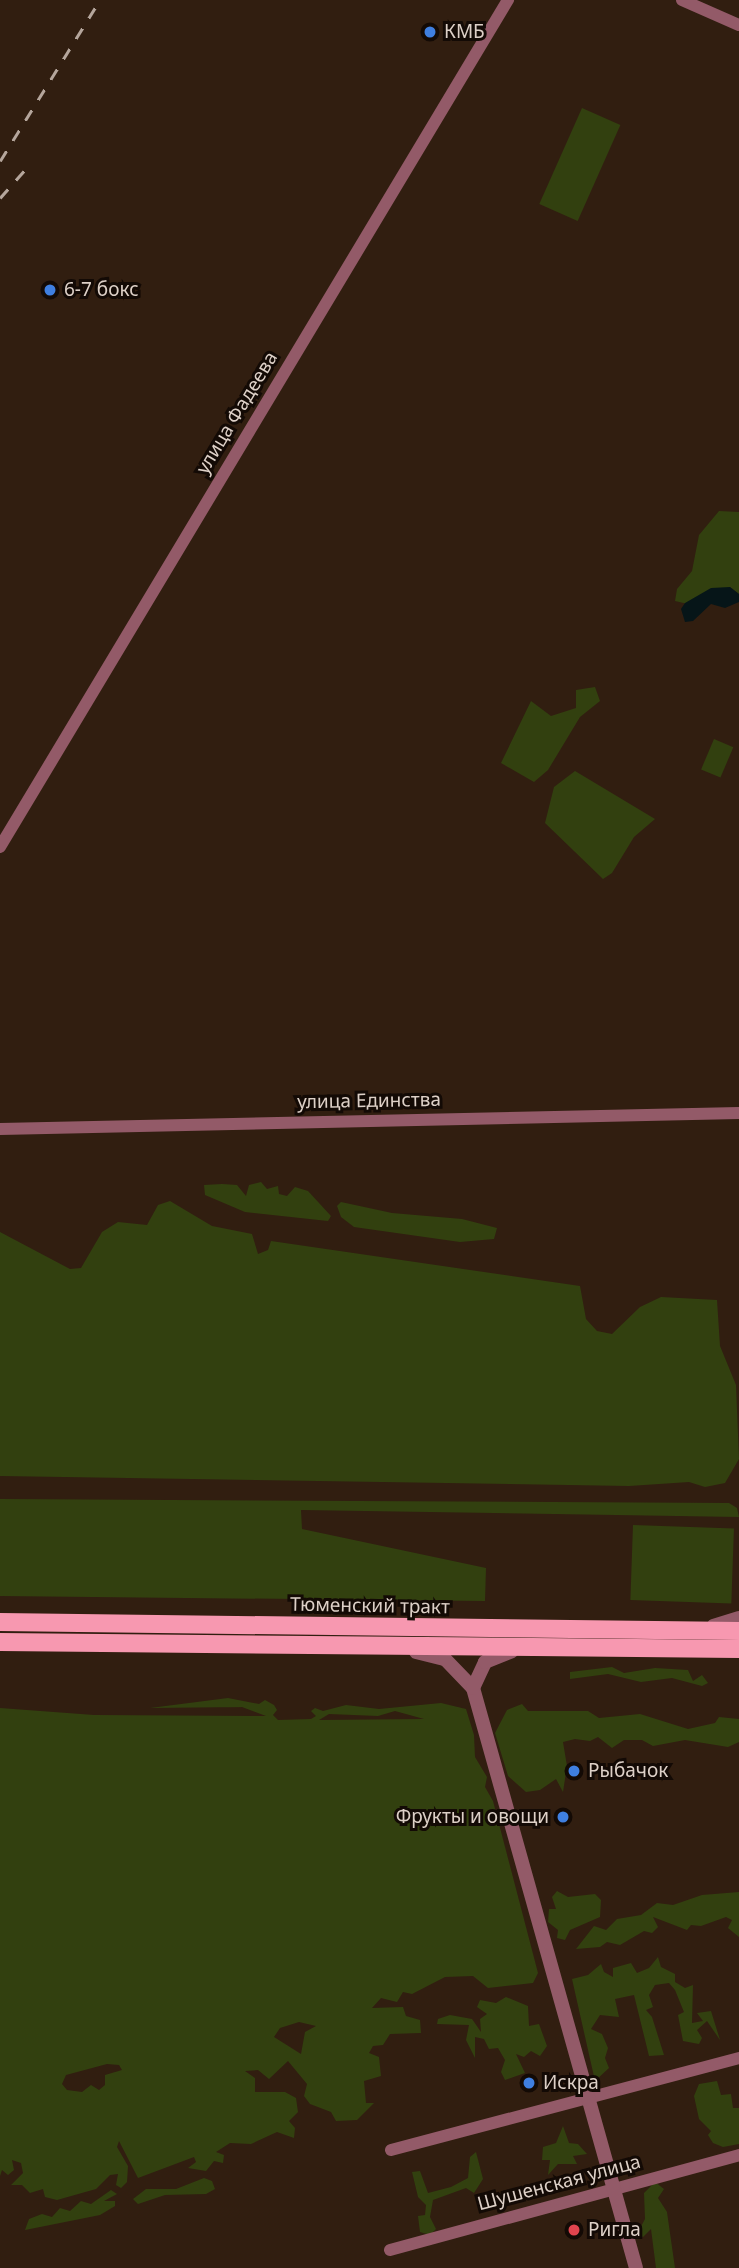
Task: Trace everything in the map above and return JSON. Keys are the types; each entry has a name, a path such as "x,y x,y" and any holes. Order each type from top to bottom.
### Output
{"main road":[{"name":"Тюменский тракт","path":"0,1622 739,1631"},
{"name":"Тюменский тракт","path":"0,1642 739,1649"}],"street":[{"name":"улица Фадеева","path":"0,847 508,0"},
{"path":"682,0 739,25"},
{"name":"улица Единства","path":"0,1129 739,1113"},
{"path":"688,1630 739,1617"},
{"path":"360,1645 437,1656 453,1664 473,1688 528,1897 636,2268"},
{"path":"473,1688 480,1668 492,1657 539,1647"},
{"path":"391,2150 739,2058"},
{"name":"Шушенская улица","path":"390,2250 739,2155"}],"green space":[{"path":"582,108 620,125 578,221 539,204"},
{"path":"719,511 739,512 739,594 730,587 688,604 675,601 677,589 692,571 699,535"},
{"path":"595,687 600,701 580,717 548,770 534,782 501,763 531,701 551,716 576,708 576,690"},
{"path":"714,739 733,747 720,778 701,769"},
{"path":"575,771 655,819 634,837 612,873 603,879 545,823 554,787"},
{"path":"261,1182 267,1189 278,1186 279,1194 287,1196 295,1187 308,1191 331,1216 328,1221 245,1212 205,1195 204,1185 222,1184 237,1185 246,1196 249,1185"},
{"path":"170,1201 212,1226 252,1234 258,1254 268,1250 271,1241 580,1286 586,1319 597,1331 612,1334 640,1307 661,1297 717,1300 720,1346 736,1385 739,1459 725,1483 705,1487 689,1482 629,1486 0,1476 0,1232 70,1269 81,1268 102,1232 118,1222 147,1225 158,1205"},
{"path":"341,1202 392,1213 462,1219 497,1228 494,1239 460,1242 354,1227 341,1217 337,1206"},
{"path":"0,1499 729,1503 737,1508 739,1517 301,1510 302,1529 486,1568 485,1601 0,1596"},
{"path":"633,1525 734,1529 731,1603 630,1600"},
{"path":"612,1667 624,1673 655,1668 688,1670 693,1681 702,1675 708,1683 702,1686 672,1678 641,1682 608,1674 570,1679 570,1672"},
{"path":"228,1698 259,1704 265,1700 274,1705 277,1710 273,1715 278,1720 311,1719 316,1716 311,1711 315,1708 323,1711 346,1705 379,1709 441,1703 466,1709 474,1735 475,1757 487,1777 485,1787 493,1801 538,1973 533,1983 488,1988 473,1976 445,1977 412,1994 403,1992 397,2002 381,1998 372,2008 403,2007 406,2016 420,2020 421,2033 390,2034 383,2045 373,2046 369,2053 379,2057 381,2076 364,2081 366,2103 374,2103 357,2120 336,2121 331,2112 310,2104 304,2096 307,2084 288,2061 269,2079 258,2070 245,2071 255,2078 255,2092 285,2092 296,2098 298,2112 289,2121 295,2128 294,2138 277,2132 251,2144 230,2143 216,2152 224,2155 223,2163 214,2161 206,2171 188,2168 196,2162 194,2157 138,2178 119,2141 117,2147 128,2166 127,2182 121,2188 116,2185 118,2174 110,2175 96,2189 57,2200 45,2197 43,2189 30,2193 22,2185 11,2185 23,2173 21,2163 12,2160 14,2170 8,2175 2,2170 0,2176 0,1708 94,1715 266,1716 242,1707 150,1708","holes":["395,1711 424,1719 319,1720 329,1714 378,1716","299,2022 316,2026 305,2032 301,2054 274,2037 280,2028","107,2064 119,2065 122,2070 105,2075 105,2085 99,2090 91,2085 82,2092 67,2090 62,2084 66,2075"]},
{"path":"522,1704 528,1711 588,1711 599,1718 640,1714 688,1729 715,1723 719,1717 739,1719 739,1742 728,1747 685,1740 653,1746 642,1740 624,1740 612,1748 598,1737 590,1741 575,1739 563,1742 567,1766 563,1792 556,1779 540,1790 526,1792 508,1776 495,1733 507,1710"},
{"path":"557,1891 568,1897 595,1894 601,1900 600,1917 570,1930 565,1940 557,1938 558,1930 548,1922 549,1909 556,1909 552,1897"},
{"path":"739,1892 739,1937 728,1928 732,1920 726,1917 701,1926 691,1925 687,1930 653,1917 658,1927 652,1933 644,1931 620,1945 607,1942 600,1947 576,1949 594,1926 606,1930 617,1919 641,1915 657,1903 673,1905 702,1895"},
{"path":"658,1957 661,1967 675,1974 675,1982 685,1988 693,1985 692,2023 703,2021 697,2013 711,2011 720,2040 707,2021 697,2030 702,2038 699,2044 683,2041 678,2015 684,2012 675,1990 669,1983 655,1985 649,1995 653,2007 646,2010 652,2017 664,2055 649,2056 634,1995 615,1999 619,2017 600,2015 591,2029 602,2034 608,2048 605,2058 609,2068 595,2081 572,1979 588,1975 601,1964 604,1972 613,1977 613,1968 631,1963 637,1973 649,1968"},
{"path":"506,1997 528,2006 529,2026 539,2024 547,2046 540,2056 531,2051 524,2057 516,2054 525,2073 505,2080 501,2072 505,2060 498,2048 489,2049 484,2039 475,2037 475,2058 466,2040 469,2025 437,2024 438,2019 450,2015 472,2019 481,2032 480,2019 487,2014 477,2007 480,2000 496,2003"},
{"path":"717,2081 721,2095 731,2094 733,2108 739,2108 739,2144 723,2147 713,2143 708,2135 711,2131 699,2119 694,2096 699,2084"},
{"path":"563,2126 569,2143 578,2144 587,2154 573,2156 577,2164 558,2164 548,2175 550,2160 542,2160 543,2147 556,2143"},
{"path":"476,2152 483,2179 474,2193 466,2188 433,2200 430,2217 436,2229 430,2235 420,2232 418,2216 425,2215 426,2205 418,2197 412,2172 420,2171 428,2193 451,2187 468,2178 470,2157"},
{"path":"204,2178 212,2181 215,2189 206,2194 165,2195 138,2204 133,2199 146,2189 176,2189"},
{"path":"655,2182 664,2189 658,2198 667,2212 675,2268 656,2268 651,2229 643,2237 637,2234 645,2219 644,2193"},
{"path":"111,2190 117,2194 104,2201 115,2201 115,2206 100,2215 25,2230 29,2219 42,2214 52,2217 60,2208 70,2211 81,2201 91,2204"}],"shaded area":[{"path":"730,587 739,594 739,602 725,608 711,604 693,621 685,622 681,609 685,603 711,588"}],"railway":[{"path":"0,161 100,0"},
{"path":"0,198 30,164"}],"place":[{"name":"КМБ","path":"430,32"},
{"name":"6-7 бокс","path":"50,290"},
{"name":"Рыбачок","path":"574,1771"},
{"name":"Фрукты и овощи","path":"563,1817"},
{"name":"Искра","path":"529,2083"},
{"name":"Ригла","path":"574,2230"}]}
